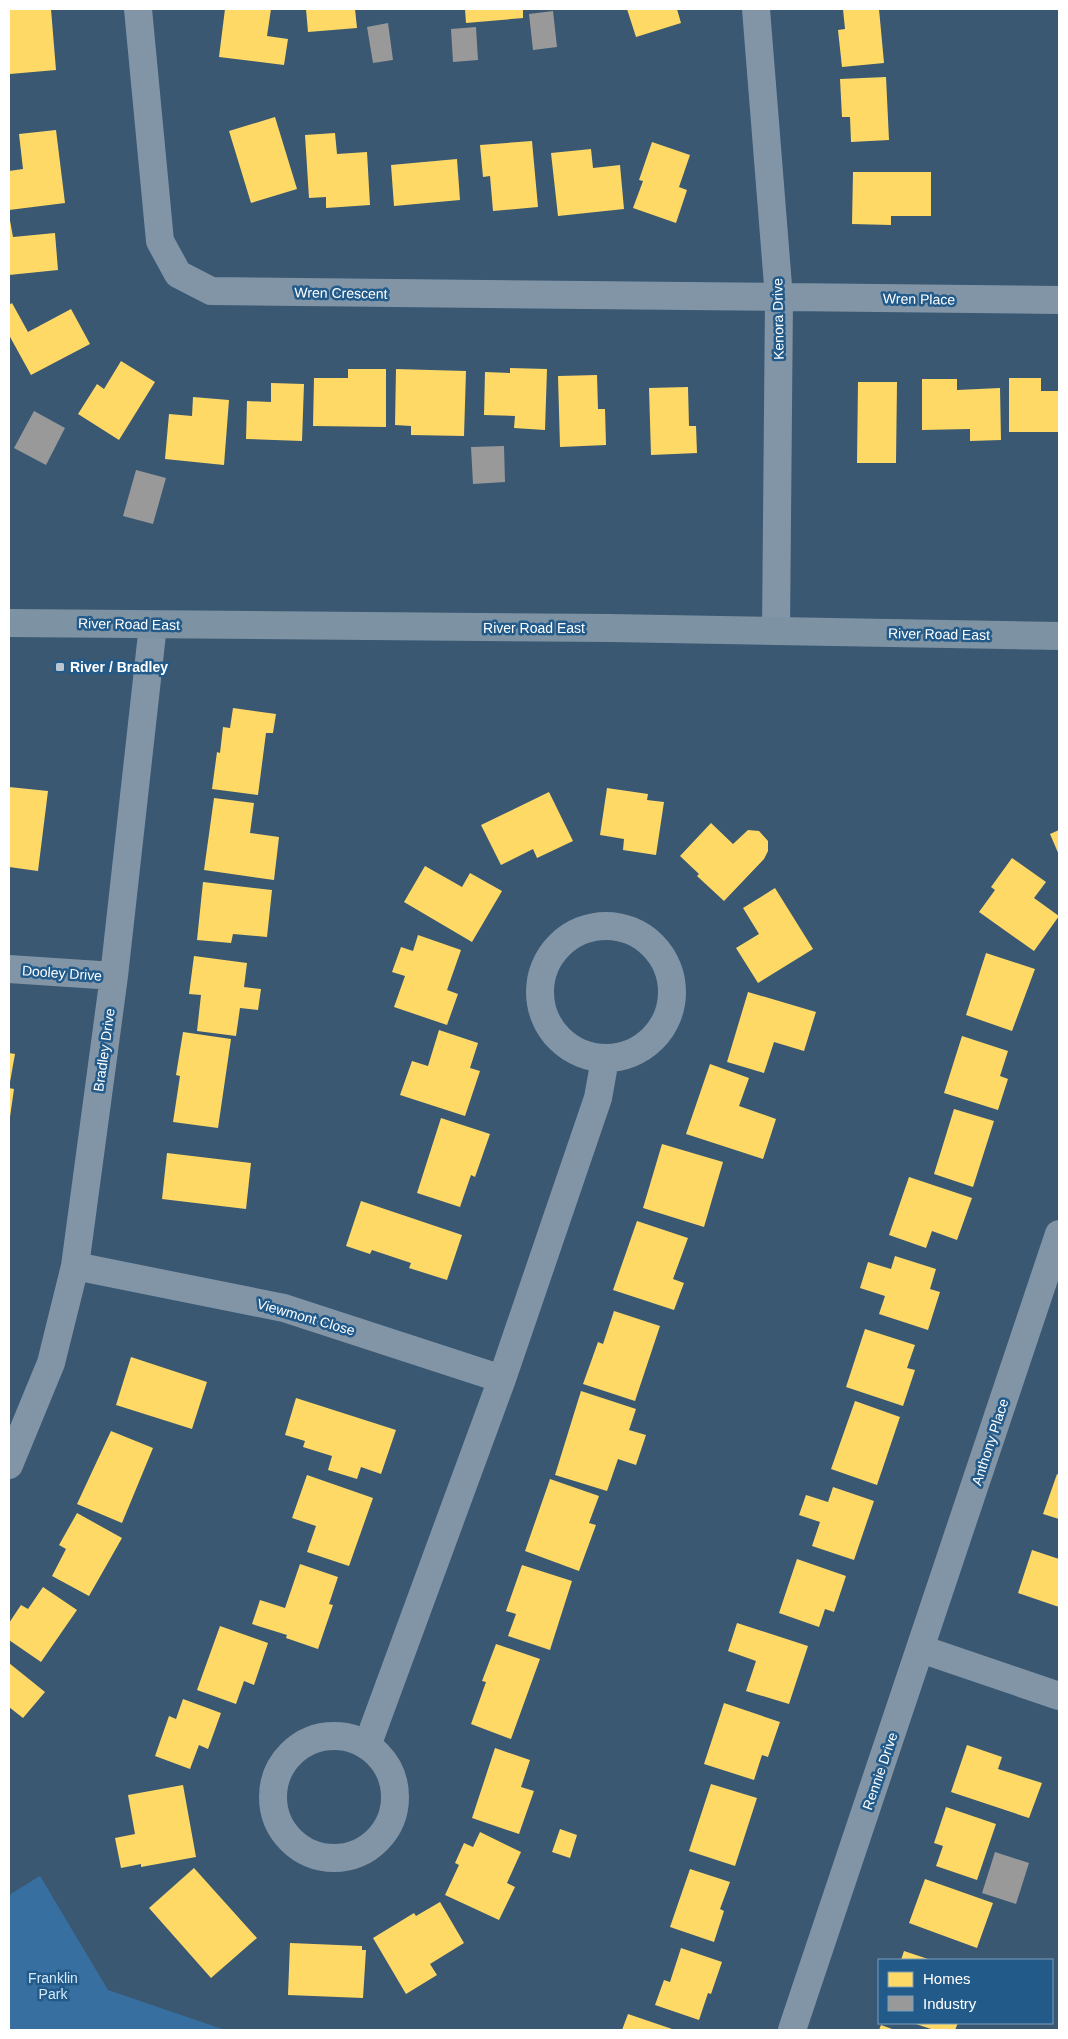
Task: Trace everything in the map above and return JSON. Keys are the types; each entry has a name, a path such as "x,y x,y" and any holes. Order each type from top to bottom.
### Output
{"street":[{"name":"Wren Crescent","path":"138,9 160,241 178,274 211,292 779,298"},
{"name":"Kenora Drive","path":"756,9 779,298 776,631"},
{"name":"Wren Place","path":"779,298 1059,300"},
{"name":"River Road East","path":"9,623 1059,636"},
{"name":"Bradley Drive","path":"9,1465 51,1363 75,1266 114,976 153,625"},
{"path":"611,926 633,932 652,944 665,962 672,984 670,1006 662,1027 647,1044 627,1055 605,1059 584,1054 565,1045 551,1030 542,1010 540,989 544,969 555,950 571,936 590,928 611,926"},
{"name":"Dooley Drive","path":"9,969 114,976"},
{"path":"367,1746 502,1378 598,1098 605,1059"},
{"name":"Anthony Place","path":"921,1649 1059,1234"},
{"name":"Viewmont Close","path":"75,1266 284,1308 502,1378"},
{"path":"921,1649 1059,1696"},
{"name":"Rennie Drive","path":"792,2030 921,1649"},
{"path":"330,1736 349,1738 367,1746 381,1758 391,1774 395,1792 394,1811 387,1828 375,1843 360,1853 342,1858 324,1858 306,1852 290,1841 278,1824 273,1805 274,1785 281,1767 293,1751 310,1740 330,1736"}],"green space":[{"name":"Franklin Park","path":"40,1876 108,1990 225,2030 9,2030 9,1895"}],"building: Homes":[{"path":"9,9 51,9 56,70 10,74"},
{"path":"225,9 271,9 267,36 288,39 284,65 219,57"},
{"path":"306,9 355,9 357,28 308,32"},
{"path":"465,9 523,9 523,18 466,23"},
{"path":"627,9 677,9 681,23 636,37"},
{"path":"843,9 879,9 884,63 842,67 838,30 845,29"},
{"path":"886,77 889,140 851,142 850,117 842,117 840,79"},
{"path":"275,117 297,189 251,203 229,131"},
{"path":"56,130 65,203 9,210 9,171 23,169 19,134"},
{"path":"335,133 337,154 367,152 370,205 326,208 326,197 309,198 305,135"},
{"path":"532,141 538,207 493,211 490,176 483,177 480,145"},
{"path":"652,142 690,155 679,187 687,190 676,223 633,208 643,181 639,180"},
{"path":"591,149 593,168 620,165 624,209 558,216 551,153"},
{"path":"457,159 460,200 394,206 391,165"},
{"path":"853,172 931,172 931,216 891,216 891,225 852,224"},
{"path":"9,215 13,237 55,233 58,270 9,275"},
{"path":"12,303 28,332 71,309 90,344 31,375 9,335 9,305"},
{"path":"121,361 155,382 119,440 78,414 97,384 104,389"},
{"path":"510,368 547,369 545,430 514,428 515,416 484,415 485,372 510,373"},
{"path":"348,369 386,369 386,427 313,426 314,378 348,378"},
{"path":"396,369 466,371 464,436 411,435 411,426 395,425"},
{"path":"597,375 598,409 605,409 606,445 560,447 558,376"},
{"path":"1009,378 1041,378 1041,391 1059,391 1059,432 1009,432"},
{"path":"922,379 957,379 957,390 1000,388 1001,440 970,441 970,429 922,430"},
{"path":"858,382 897,382 896,463 857,463"},
{"path":"271,383 304,384 302,441 246,439 247,401 271,402"},
{"path":"688,387 689,426 696,426 697,453 651,455 649,388"},
{"path":"193,397 229,400 224,465 165,459 169,414 192,416"},
{"path":"233,708 276,714 273,733 266,733 258,795 212,789 217,752 220,753 223,727 230,728"},
{"path":"9,787 48,791 38,871 9,867"},
{"path":"607,788 648,794 647,800 664,802 656,855 623,850 624,839 600,835"},
{"path":"549,792 573,841 537,858 533,849 501,865 481,825"},
{"path":"214,798 254,803 250,833 279,837 274,880 204,870"},
{"path":"711,823 733,844 748,830 759,831 768,841 768,851 764,859 724,901 697,876 699,874 680,856"},
{"path":"1059,830 1059,855 1050,834"},
{"path":"1012,858 1046,882 1034,898 1059,916 1034,951 979,912 995,890 991,887"},
{"path":"425,866 462,887 470,873 502,891 472,942 404,902"},
{"path":"203,882 272,890 267,937 233,934 231,943 197,940"},
{"path":"775,888 813,949 758,983 736,948 759,934 743,908"},
{"path":"418,935 461,950 447,990 458,994 447,1025 394,1007 405,976 392,972 401,947 413,951"},
{"path":"986,953 1035,969 1012,1031 966,1015"},
{"path":"194,956 247,963 244,987 261,989 258,1010 240,1008 236,1036 197,1031 201,995 189,994"},
{"path":"748,992 816,1012 804,1051 774,1042 764,1073 727,1062"},
{"path":"439,1030 478,1043 470,1068 480,1071 465,1116 400,1095 412,1061 428,1066"},
{"path":"183,1032 231,1039 218,1128 173,1122 180,1076 176,1075"},
{"path":"962,1036 1008,1051 1000,1076 1008,1079 998,1110 944,1093"},
{"path":"9,1053 15,1054 10,1082 9,1082"},
{"path":"710,1064 749,1078 739,1106 776,1119 763,1159 686,1134"},
{"path":"9,1088 14,1089 10,1117 9,1116"},
{"path":"954,1109 994,1121 973,1187 934,1174"},
{"path":"441,1118 490,1134 475,1177 471,1175 460,1207 417,1193"},
{"path":"662,1144 723,1162 704,1227 643,1208"},
{"path":"167,1153 251,1163 246,1209 162,1199"},
{"path":"909,1177 972,1198 957,1240 932,1231 926,1248 889,1235"},
{"path":"361,1201 462,1235 447,1280 409,1268 411,1263 372,1250 370,1254 346,1246"},
{"path":"637,1221 688,1238 673,1279 684,1283 674,1310 613,1290"},
{"path":"895,1256 936,1269 930,1289 940,1292 928,1330 879,1314 885,1296 860,1288 868,1262 891,1269"},
{"path":"614,1311 660,1326 635,1401 583,1384 598,1342 603,1344"},
{"path":"865,1329 915,1345 907,1368 915,1370 903,1406 846,1387"},
{"path":"131,1357 207,1382 192,1429 116,1405"},
{"path":"581,1391 636,1409 629,1430 646,1435 636,1465 618,1459 607,1491 555,1475"},
{"path":"296,1398 396,1430 381,1474 361,1467 357,1479 328,1470 332,1456 303,1447 305,1441 285,1435"},
{"path":"855,1401 900,1417 877,1485 831,1469"},
{"path":"111,1431 153,1448 122,1523 77,1504"},
{"path":"1057,1474 1059,1475 1059,1519 1043,1514"},
{"path":"307,1475 373,1498 349,1566 307,1552 316,1526 292,1518"},
{"path":"550,1479 599,1496 589,1523 596,1525 579,1571 525,1551"},
{"path":"833,1487 874,1501 854,1560 812,1546 820,1522 799,1515 806,1495 828,1502"},
{"path":"77,1513 122,1538 89,1596 52,1576 66,1549 59,1545"},
{"path":"1032,1550 1059,1559 1059,1607 1018,1593"},
{"path":"797,1559 846,1576 834,1612 825,1609 819,1627 779,1613"},
{"path":"300,1564 338,1577 329,1604 333,1605 318,1649 286,1638 287,1635 252,1624 260,1600 285,1608"},
{"path":"522,1565 572,1581 550,1650 508,1636 516,1614 506,1611"},
{"path":"43,1587 77,1610 41,1662 9,1640 9,1623 21,1605 28,1609"},
{"path":"737,1623 808,1646 789,1704 746,1691 756,1661 728,1651"},
{"path":"220,1626 268,1643 254,1685 244,1681 236,1704 197,1690"},
{"path":"496,1644 540,1659 511,1739 471,1724 486,1682 482,1681"},
{"path":"9,1663 45,1692 23,1718 9,1707"},
{"path":"183,1699 221,1713 208,1749 199,1745 190,1769 155,1756 169,1716 176,1719"},
{"path":"724,1703 780,1722 768,1757 762,1755 754,1780 704,1764"},
{"path":"967,1745 1002,1757 998,1769 1042,1783 1029,1818 951,1792"},
{"path":"495,1748 530,1760 521,1787 534,1791 519,1834 472,1818"},
{"path":"711,1784 757,1798 735,1866 689,1851"},
{"path":"183,1785 196,1857 141,1867 141,1864 121,1868 115,1838 135,1834 128,1795"},
{"path":"946,1807 996,1824 977,1880 936,1866 943,1846 934,1843"},
{"path":"560,1829 577,1835 570,1858 552,1852"},
{"path":"480,1832 521,1852 507,1883 515,1887 499,1920 445,1895 459,1865 455,1863 464,1843 473,1847"},
{"path":"194,1868 257,1938 211,1978 149,1908"},
{"path":"690,1869 730,1882 720,1909 724,1911 714,1942 670,1927"},
{"path":"925,1879 993,1903 977,1948 909,1923"},
{"path":"440,1902 464,1943 430,1964 437,1975 406,1994 373,1938 414,1913 416,1916"},
{"path":"290,1943 362,1946 362,1950 366,1950 363,1998 288,1995"},
{"path":"681,1948 722,1962 711,1994 708,1993 699,2020 655,2005 664,1980 670,1982"},
{"path":"904,1951 928,1959 901,1959"},
{"path":"628,2014 675,2030 622,2030"},
{"path":"916,2024 958,2024 955,2030 934,2030"},
{"path":"881,2025 895,2030 879,2030"}],"building: Industry":[{"path":"553,11 557,47 533,50 529,14"},
{"path":"388,23 393,60 373,63 367,27"},
{"path":"476,27 478,60 453,62 451,29"},
{"path":"34,411 65,428 46,465 14,448"},
{"path":"504,446 505,482 473,484 471,447"},
{"path":"136,470 166,478 153,524 123,516"},
{"path":"995,1852 1029,1863 1016,1904 982,1893"}],"place":[{"name":"River / Bradley","path":"60,667"}]}
